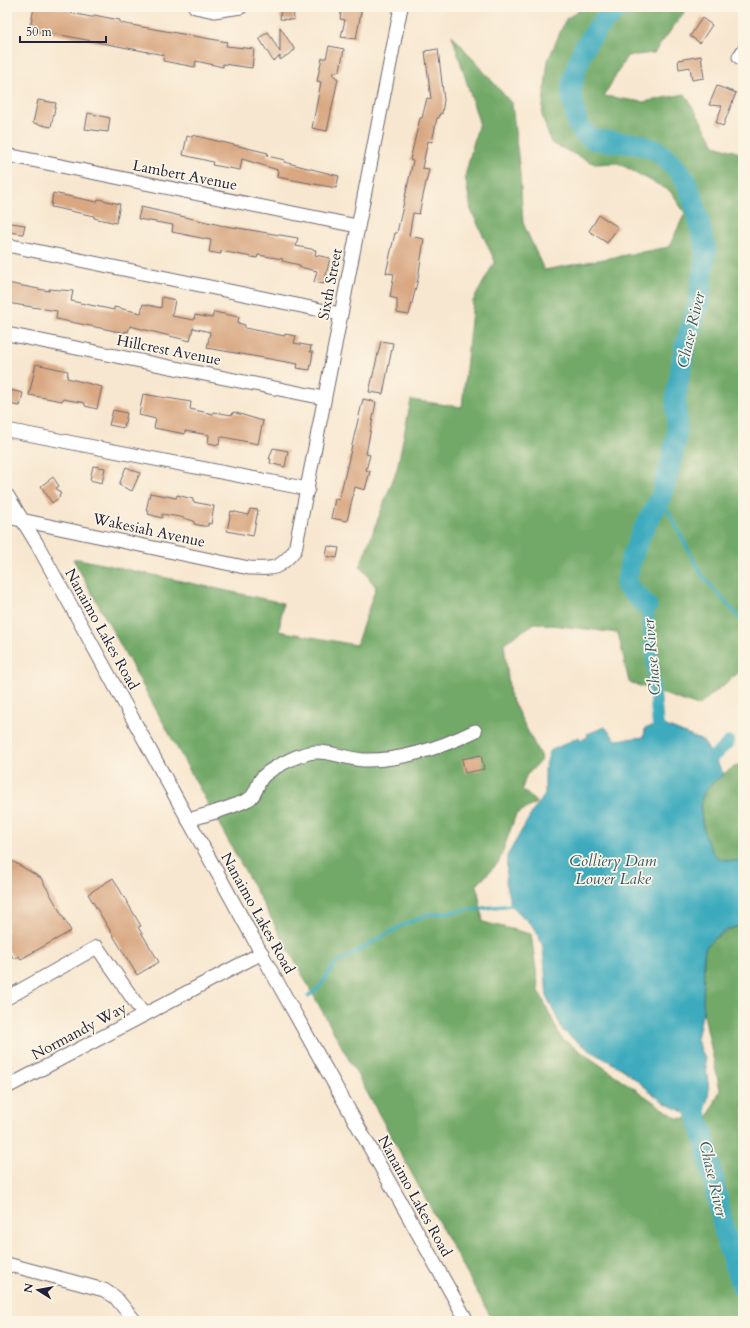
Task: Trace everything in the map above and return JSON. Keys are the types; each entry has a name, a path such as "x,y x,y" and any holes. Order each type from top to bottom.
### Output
{"street":[{"path":"195,7 214,11 241,7"},
{"name":"Sixth Street","path":"284,563 295,550 308,489 340,314 401,7"},
{"name":"Lambert Avenue","path":"7,155 357,226"},
{"path":"7,245 340,314"},
{"name":"Hillcrest Avenue","path":"7,334 324,398"},
{"path":"7,430 308,489"},
{"name":"Nanaimo Lakes Road","path":"7,495 37,544 188,820 467,1321"},
{"name":"Wakesiah Avenue","path":"7,517 249,568 272,569 284,563"},
{"path":"188,820 218,811 250,798 262,778 272,770 310,752 322,752 364,760 400,757 450,743 475,732"},
{"name":"Normandy Way","path":"7,998 97,947 144,1015"},
{"name":"Normandy Way","path":"7,1087 262,953"},
{"path":"7,1264 104,1290 115,1297 135,1321"}],"green space":[{"path":"584,7 688,7 654,53 627,56 604,96 643,102 685,94 715,145 743,154 743,669 698,706 629,682 618,633 535,623 504,643 510,696 542,759 526,776 522,789 537,803 516,814 499,862 477,885 483,922 531,934 539,991 561,1038 677,1118 707,1120 720,1090 703,1010 704,953 712,940 736,927 743,928 743,1314 739,1312 737,1321 493,1321 73,559 79,559 283,603 279,631 356,645 376,587 360,566 397,469 411,400 462,407 473,301 495,261 471,210 465,176 479,122 452,35 512,104 520,174 523,223 544,270 669,247 685,213 670,191 618,163 595,164 551,143 542,115 548,60 566,19"},
{"path":"743,762 743,860 731,861 718,857 709,847 704,833 701,808 703,795 710,785 720,776"}],"water":[{"name":"Colliery Dam Lower Lake","path":"664,725 703,741 724,774 704,792 701,802 702,819 706,839 714,854 719,858 743,863 743,925 719,934 709,943 704,953 703,1010 697,1040 705,1059 709,1091 707,1103 696,1113 686,1113 663,1102 624,1070 589,1050 563,1031 547,997 543,947 536,930 511,905 506,885 507,856 533,811 545,795 545,769 550,751 579,737 581,740 588,737 587,734 605,727 616,740 644,737 645,728"}],"building":[{"path":"34,7 54,7 72,11 71,13 91,17 94,17 94,15 120,20 120,23 227,42 226,46 254,49 252,68 223,64 223,67 196,61 195,67 163,61 164,55 30,29"},
{"path":"281,7 293,7 294,20 280,19"},
{"path":"342,7 362,7 356,39 341,37 345,20 340,19"},
{"path":"702,18 712,25 700,43 690,36"},
{"path":"280,27 295,50 280,60 280,56 273,61 259,38 268,32 280,52"},
{"path":"329,46 344,49 340,70 332,74 338,79 327,131 312,128 321,82 317,81 322,58 326,58"},
{"path":"438,49 444,100 442,114 440,113 439,118 437,118 432,142 428,141 422,168 429,169 419,214 413,213 409,236 424,239 418,279 409,315 397,313 397,299 390,297 394,274 386,273 395,233 397,233 413,161 410,160 420,118 422,118 427,98 431,99 425,51"},
{"path":"701,56 704,78 692,80 690,67 679,69 678,60"},
{"path":"717,86 736,93 723,126 716,123 722,106 709,105"},
{"path":"38,100 56,103 51,127 33,123"},
{"path":"88,113 110,118 108,132 85,129"},
{"path":"192,135 268,153 267,156 285,160 284,162 339,176 336,188 277,177 278,170 242,159 240,170 212,165 213,162 183,155 187,136 192,137"},
{"path":"53,193 97,202 98,199 120,204 116,223 94,218 94,216 51,207"},
{"path":"141,207 220,225 298,238 296,246 316,250 315,255 330,258 324,284 314,282 317,271 282,261 283,259 258,255 257,258 221,251 221,254 209,252 211,240 172,232 173,225 138,219"},
{"path":"599,215 618,227 607,243 589,231"},
{"path":"11,223 25,225 23,234 9,232"},
{"path":"7,283 49,291 49,289 73,291 71,301 114,310 114,307 141,313 143,304 161,308 162,297 175,300 172,316 194,320 195,315 212,318 214,312 239,317 238,323 245,325 245,328 285,336 285,334 296,336 294,343 311,346 310,352 313,352 310,370 297,368 298,364 207,348 210,332 193,328 190,341 130,326 128,332 125,331 125,333 56,319 57,311 7,303"},
{"path":"381,341 393,343 383,394 369,392"},
{"path":"36,364 68,371 67,378 102,387 97,409 85,406 85,403 63,399 62,401 29,395"},
{"path":"10,390 23,393 20,406 7,404 7,393 9,393"},
{"path":"143,394 191,402 190,409 213,414 213,412 232,415 233,412 263,421 258,444 223,437 220,438 219,445 208,443 209,435 185,431 185,434 154,428 156,419 139,415"},
{"path":"363,399 376,402 366,454 370,455 366,470 370,471 365,490 355,487 347,521 331,518 335,499 339,500"},
{"path":"113,410 127,413 124,428 109,425"},
{"path":"273,448 288,451 285,467 270,463 271,459 269,459"},
{"path":"93,466 105,468 102,483 90,480"},
{"path":"126,467 140,473 132,491 119,485"},
{"path":"53,477 59,486 56,488 61,494 59,495 60,497 52,503 41,486"},
{"path":"150,493 176,498 177,495 193,499 193,502 214,506 211,524 208,523 208,526 203,526 194,524 194,521 180,517 162,514 162,518 148,514 149,511 146,511"},
{"path":"250,509 258,510 253,536 227,531 231,511 248,515"},
{"path":"328,546 339,548 337,558 326,556"},
{"path":"481,755 484,769 465,773 462,759"},
{"path":"7,858 41,878 71,931 21,959 19,956 14,959 7,948"},
{"path":"113,878 141,926 138,927 159,962 137,975 88,894"}],"waterway":[{"name":"Chase River","path":"620,7 601,24 584,47 574,75 571,92 577,123 586,135 595,140 638,144 658,151 677,169 686,181 695,205 706,251 699,302 685,346 676,396 677,434 671,463 661,497 641,534 631,560 626,585 647,606"},
{"path":"661,497 701,574 743,622"},
{"name":"Chase River","path":"647,606 658,726"},
{"path":"713,757 729,742"},
{"path":"308,996 319,988 334,965 401,926 426,915 511,905"},
{"name":"Chase River","path":"694,1085 696,1113 705,1141 727,1243 743,1290"}]}
